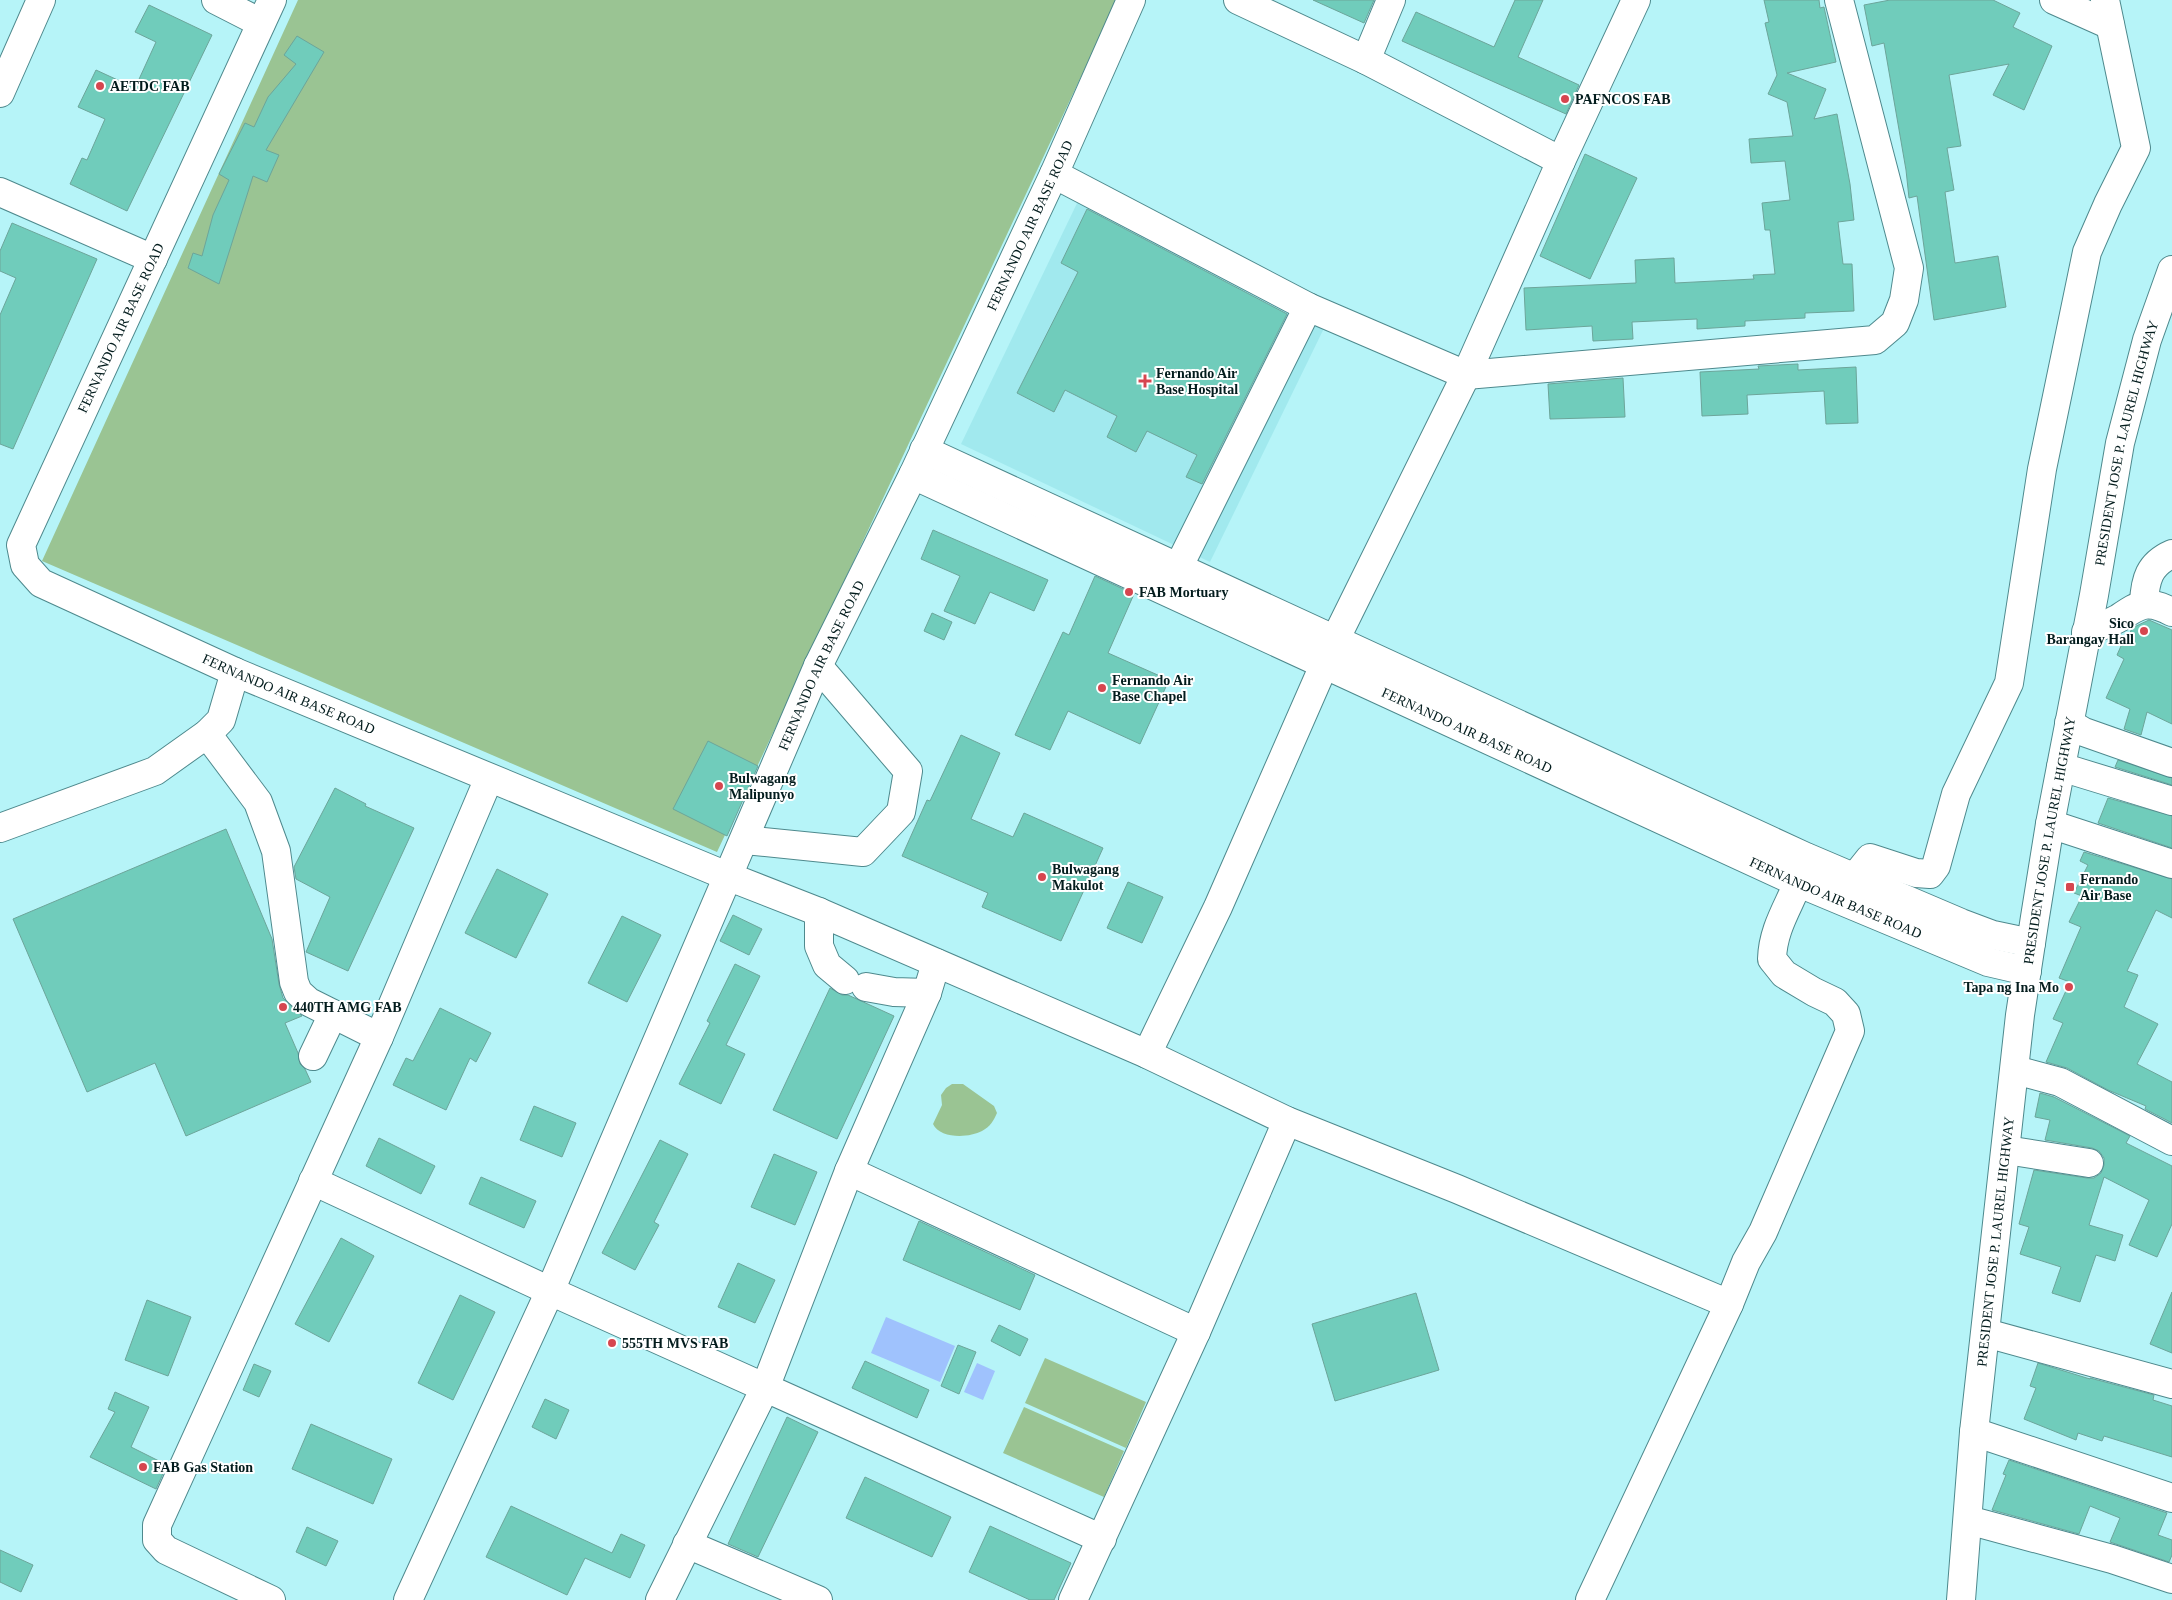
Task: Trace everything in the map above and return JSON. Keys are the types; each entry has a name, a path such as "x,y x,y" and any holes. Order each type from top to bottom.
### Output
{"main road":[{"path":"0,92 41,0"},
{"path":"216,0 267,11"},
{"name":"FERNANDO AIR BASE ROAD","path":"267,11 21,545 25,565 41,583 235,672 727,876 745,840 818,666 913,475 1054,174 1131,0"},
{"path":"1238,0 1366,60 1561,161"},
{"path":"1366,60 1391,0"},
{"path":"1147,1054 1218,907 1335,640 1466,375 1561,161 1636,0"},
{"path":"1054,174 1308,307 1466,375 1875,340 1895,323 1904,300 1909,268 1839,0"},
{"path":"1849,889 1870,858 1916,873 1930,874 1936,866 1956,794 2009,684 2042,469 2087,252 2136,148 2108,12 2054,0"},
{"path":"0,192 153,259"},
{"name":"PRESIDENT JOSE P. LAUREL HIGHWAY","path":"1961,1600 1974,1432 2015,1070 2027,972 2050,824 2120,443 2147,340 2172,270"},
{"path":"1166,593 1308,307"},
{"name":"FERNANDO AIR BASE ROAD","path":"924,450 1589,758 1619,786 1799,883 1849,889 1903,907 1961,923 1993,935 2032,943"},
{"name":"FERNANDO AIR BASE ROAD","path":"913,475 1575,780 1619,786 1806,857 1849,889"},
{"path":"992,511 1002,486"},
{"path":"2144,603 2145,584 2150,569 2162,558 2172,554"},
{"path":"2086,632 2117,619 2144,603 2162,606 2172,612"},
{"path":"745,840 863,852 900,812 908,771 818,666"},
{"path":"0,828 155,771 207,734 221,720 235,672"},
{"path":"2069,724 2084,732 2172,763"},
{"path":"207,734 258,802 276,851 294,982 298,992 309,1002 379,1037"},
{"path":"1575,780 1589,772 1589,758"},
{"path":"2061,767 2172,801"},
{"path":"271,1600 166,1550 156,1540 157,1525 379,1037 489,778"},
{"path":"2050,824 2172,864"},
{"path":"1590,1600 1729,1304 1746,1262 1763,1232 1850,1031 1846,1014 1835,1002 1784,974 1772,959 1772,941 1781,918 1799,883 1806,857"},
{"path":"408,1600 550,1291 727,876 820,912 1147,1054 1287,1121 1456,1189 1729,1304"},
{"name":"FERNANDO AIR BASE ROAD","path":"1903,907 1914,932 1988,962 2027,972"},
{"path":"820,912 819,946 827,966 856,984 894,992 927,993"},
{"path":"660,1600 766,1388 849,1171 927,993 936,964"},
{"path":"313,1056 333,1014"},
{"path":"2015,1070 2060,1082 2172,1141"},
{"path":"1073,1600 1196,1332 1287,1121"},
{"path":"2006,1150 2089,1163"},
{"path":"849,1171 1196,1332"},
{"path":"313,1181 550,1291 1102,1539"},
{"path":"1986,1333 2172,1384"},
{"path":"1974,1432 2172,1498"},
{"path":"1968,1520 2112,1559 2172,1578"},
{"path":"687,1544 818,1600"}],"shaded area":[{"name":"Fernando Air Base Hospital","path":"1080,197 1329,318 1210,562 961,444"},
{"path":"886,1317 955,1346 940,1382 871,1353"},
{"path":"977,1363 995,1371 983,1400 964,1392"}],"green space":[{"path":"298,0 1117,0 717,852 42,561"},
{"path":"952,1084 963,1084 994,1106 997,1113 993,1121 982,1131 963,1136 948,1135 937,1129 933,1124 942,1105 941,1095"},
{"path":"1045,1358 1146,1402 1126,1448 1025,1403"},
{"path":"1024,1407 1124,1451 1104,1497 1003,1453"}],"building":[{"path":"1313,0 1374,0 1364,23"},
{"path":"1515,0 1543,0 1518,57 1579,85 1566,114 1402,41 1416,12 1494,47"},
{"path":"1764,0 1819,0 1820,8 1824,7 1836,62 1787,73 1826,89 1814,119 1837,114 1850,184 1854,220 1838,222 1843,264 1852,264 1854,311 1805,313 1805,318 1745,321 1745,326 1697,329 1697,319 1632,322 1633,339 1593,341 1592,326 1526,330 1524,288 1636,283 1635,260 1674,258 1675,283 1754,279 1753,275 1775,274 1770,230 1765,230 1762,203 1790,200 1785,161 1751,163 1749,139 1793,136 1787,102 1768,94 1777,75 1765,23 1769,22"},
{"path":"1890,0 1993,0 2020,13 2013,27 2052,46 2024,110 1993,95 2009,64 1949,75 1961,146 1947,148 1954,190 1945,192 1955,263 1998,256 2006,307 1934,320 1917,196 1909,198 1884,43 1872,46 1864,5"},
{"path":"149,5 212,35 127,211 70,184 82,158 87,160 105,119 78,107 96,70 135,88 156,42 135,32"},
{"path":"297,36 324,52 266,150 279,155 267,182 253,176 219,284 188,268 193,253 202,256 213,215 229,180 219,174 245,123 254,127 268,97 296,64 284,55"},
{"path":"1585,154 1637,178 1590,279 1540,256"},
{"path":"1087,209 1287,314 1202,484 1186,477 1197,455 1147,431 1136,452 1107,437 1117,416 1065,390 1054,412 1017,393 1078,272 1061,263"},
{"path":"12,223 97,259 13,449 0,444 0,315 16,278 0,271 0,251"},
{"path":"1798,364 1798,370 1856,367 1858,423 1826,424 1824,391 1747,395 1748,414 1702,416 1700,372 1759,369 1758,366"},
{"path":"1623,378 1625,417 1550,419 1548,384"},
{"path":"933,530 1048,580 1034,611 990,592 975,624 944,611 960,576 921,559"},
{"name":"Fernando Air Base Chapel","path":"1095,576 1134,594 1108,653 1169,680 1140,744 1068,711 1050,750 1015,735 1063,632 1069,635"},
{"path":"932,613 952,622 944,640 924,631"},
{"path":"2149,620 2172,630 2172,724 2147,712 2141,735 2124,729 2130,709 2106,698 2124,659 2117,655 2125,637 2128,638 2132,628"},
{"path":"961,735 1000,753 971,819 1013,837 1024,813 1103,848 1061,941 982,907 988,893 902,856 927,800 930,801"},
{"name":"Bulwagang Malipunyo","path":"708,741 758,766 727,836 673,809"},
{"path":"2118,760 2172,778 2172,785 2115,767"},
{"path":"335,788 366,804 365,806 414,828 348,971 306,952 330,897 296,879 294,867"},
{"path":"2108,798 2172,816 2172,848 2098,823"},
{"path":"226,829 272,939 283,998 302,1016 285,1023 298,1053 300,1064 305,1069 311,1082 186,1136 155,1063 87,1092 13,919"},
{"path":"2084,852 2172,879 2172,918 2156,910 2127,971 2138,975 2124,1007 2158,1024 2137,1064 2172,1082 2172,1123 2145,1109 2146,1106 2108,1090 2067,1068 2046,1062 2063,1023 2053,1019 2070,982 2059,978 2081,927 2069,922 2082,896 2074,893 2088,865 2080,861"},
{"path":"497,869 548,894 516,958 465,933"},
{"path":"1128,882 1163,897 1142,943 1107,928"},
{"path":"733,915 762,929 749,955 720,941"},
{"path":"622,916 661,935 627,1002 588,983"},
{"path":"735,964 760,976 726,1045 745,1054 721,1104 679,1084 710,1023 707,1021"},
{"path":"830,988 842,995 848,995 894,1016 837,1139 773,1110"},
{"path":"440,1008 491,1033 476,1062 470,1058 446,1110 393,1085 406,1058 413,1061"},
{"path":"2040,1093 2054,1097 2130,1136 2126,1143 2172,1166 2172,1224 2157,1257 2129,1245 2149,1200 2104,1177 2089,1225 2123,1235 2115,1261 2096,1255 2080,1302 2052,1293 2061,1267 2020,1254 2029,1227 2019,1224 2034,1170 2094,1178 2101,1173 2104,1158 2099,1151 2092,1148 2045,1140 2050,1120 2035,1117"},
{"path":"534,1106 576,1123 562,1157 520,1140"},
{"path":"379,1138 435,1166 421,1194 366,1166"},
{"path":"660,1140 688,1154 654,1222 659,1225 635,1270 602,1253"},
{"path":"774,1154 817,1172 795,1225 751,1207"},
{"path":"481,1177 536,1201 524,1228 469,1204"},
{"path":"919,1221 1035,1275 1020,1310 903,1260"},
{"path":"341,1238 374,1256 329,1342 295,1324"},
{"path":"738,1263 775,1280 755,1323 718,1307"},
{"path":"2172,1292 2172,1353 2150,1344"},
{"path":"1416,1293 1439,1370 1335,1401 1312,1324"},
{"path":"460,1295 495,1312 453,1400 418,1383"},
{"path":"147,1300 191,1317 168,1376 125,1360"},
{"path":"999,1325 1028,1339 1020,1356 991,1341"},
{"path":"958,1345 976,1352 959,1394 941,1386"},
{"path":"865,1361 929,1390 917,1418 852,1388"},
{"path":"2038,1363 2090,1379 2154,1395 2153,1400 2172,1406 2172,1457 2104,1436 2102,1441 2078,1433 2076,1440 2024,1419 2036,1388 2030,1386"},
{"path":"254,1364 271,1371 259,1397 243,1390"},
{"path":"115,1392 149,1407 131,1447 167,1465 156,1489 90,1457 115,1412 108,1409"},
{"path":"545,1399 569,1410 556,1439 532,1427"},
{"path":"787,1417 818,1432 758,1557 728,1544"},
{"path":"311,1424 392,1459 373,1504 292,1469"},
{"path":"2009,1460 2167,1513 2158,1535 2172,1540 2172,1555 2169,1562 2110,1542 2120,1518 2090,1506 2079,1534 1992,1510 2006,1475 2003,1474"},
{"path":"865,1477 951,1517 932,1557 846,1518"},
{"path":"511,1506 612,1553 621,1534 645,1545 630,1578 585,1558 567,1595 486,1557"},
{"path":"990,1526 1071,1563 1054,1600 1030,1600 969,1572"},
{"path":"307,1527 338,1541 326,1566 296,1552"},
{"path":"0,1550 33,1565 21,1592 0,1582"}],"place":[{"name":"AETDC FAB","path":"100,86"},
{"name":"PAFNCOS FAB","path":"1565,99"},
{"name":"Fernando Air Base Hospital","path":"1145,381"},
{"name":"FAB Mortuary","path":"1129,592"},
{"name":"Sico Barangay Hall","path":"2144,631"},
{"name":"Fernando Air Base Chapel","path":"1102,688"},
{"name":"Bulwagang Malipunyo","path":"719,786"},
{"name":"Bulwagang Makulot","path":"1042,877"},
{"name":"Fernando Air Base","path":"2070,887"},
{"name":"Tapa ng Ina Mo","path":"2069,987"},
{"name":"440TH AMG FAB","path":"283,1007"},
{"name":"555TH MVS FAB","path":"612,1343"},
{"name":"FAB Gas Station","path":"143,1467"}]}
